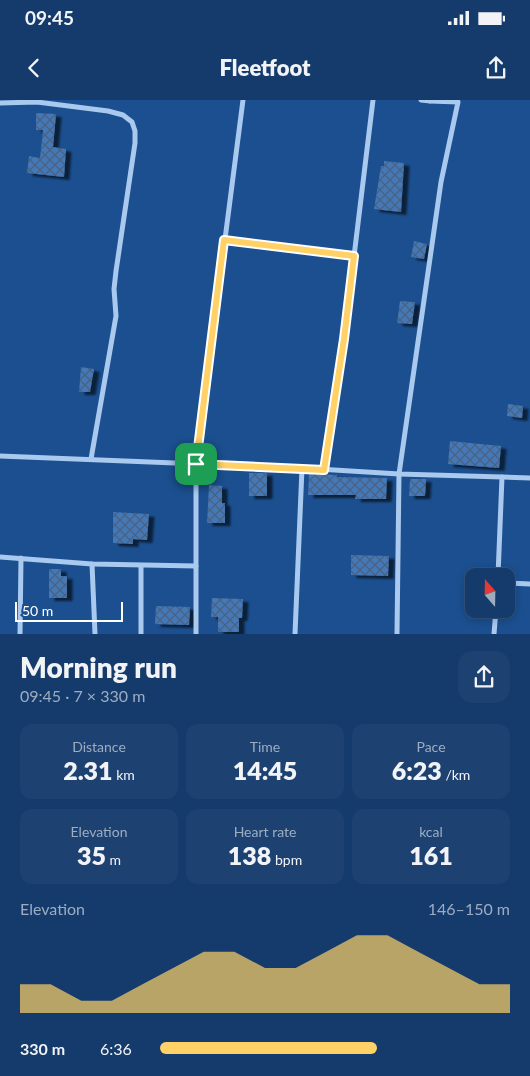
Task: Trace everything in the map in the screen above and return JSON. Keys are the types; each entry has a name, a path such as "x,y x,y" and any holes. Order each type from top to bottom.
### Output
{"street":[{"path":"196,634 196,464 243,100"},
{"path":"324,470 344,339 373,100"},
{"path":"397,634 399,474 442,182 458,102 421,100"},
{"path":"0,103 37,101 123,115 132,122 134,143 114,289 116,316 91,459"},
{"path":"224,240 354,256"},
{"path":"0,456 302,468 399,474 530,477"},
{"path":"295,634 302,468"},
{"path":"498,568 502,477"},
{"path":"0,557 92,564 196,566"},
{"path":"20,634 21,558"},
{"path":"92,564 95,634"},
{"path":"140,566 141,634"},
{"path":"515,583 530,584"},
{"path":"494,634 495,618"}],"building":[{"path":"36,113 56,114 53,147 66,149 64,177 27,173 29,156 40,158 43,130 36,130"},
{"path":"384,161 404,163 401,212 374,209 381,166 384,166"},
{"path":"414,241 427,244 424,259 411,257"},
{"path":"400,301 415,302 412,324 397,323"},
{"path":"81,367 94,369 90,392 79,392"},
{"path":"508,404 523,406 522,418 507,416"},
{"path":"450,441 501,446 499,468 448,464"},
{"path":"249,473 267,473 267,496 249,496"},
{"path":"309,474 337,475 337,477 387,478 386,499 355,499 356,495 308,495"},
{"path":"410,479 426,479 425,496 409,496"},
{"path":"209,485 222,486 222,503 225,503 225,523 207,523"},
{"path":"113,512 149,514 147,540 133,539 133,544 113,543"},
{"path":"351,555 389,556 388,576 351,575"},
{"path":"49,569 61,569 61,576 67,576 67,598 49,598"},
{"path":"212,598 243,599 242,618 239,618 239,632 218,632 218,617 211,617"},
{"path":"156,606 190,607 189,625 155,624"}],"route":[{"path":"224,240 354,256 344,339 324,470 196,464 224,240"}]}
